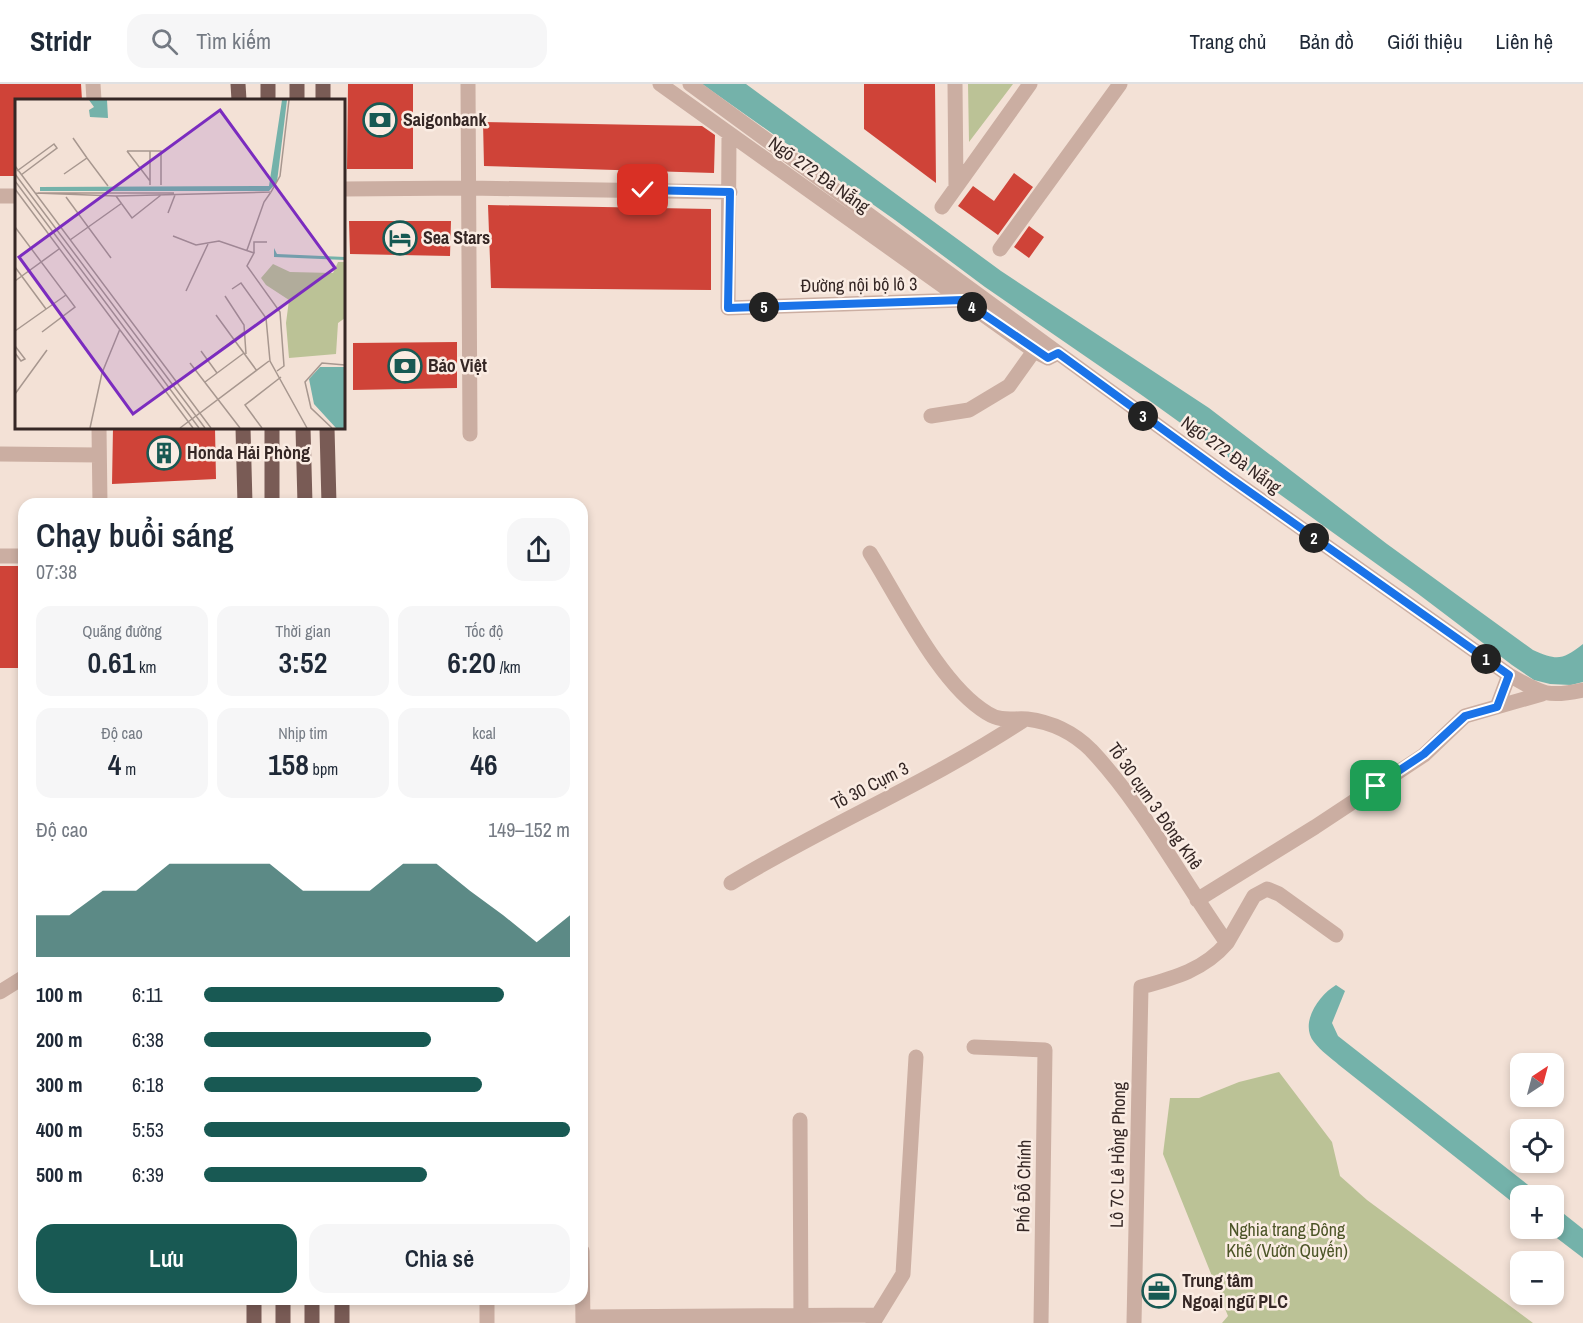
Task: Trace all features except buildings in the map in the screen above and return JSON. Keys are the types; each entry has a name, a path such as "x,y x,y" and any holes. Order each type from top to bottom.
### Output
{"main road":[{"path":"238,84 239,99"},
{"path":"243,429 244,498"},
{"path":"272,429 272,498"},
{"path":"303,429 305,498"},
{"path":"327,429 329,498"},
{"path":"254,1305 254,1323"},
{"path":"283,1305 283,1323"},
{"path":"312,1305 312,1323"},
{"path":"342,1305 342,1323"}],"street":[{"path":"93,84 94,99"},
{"path":"468,84 471,434"},
{"name":"Ngõ 272 Đà Nẵng","path":"660,84 1034,351"},
{"name":"Ngõ 272 Đà Nẵng","path":"690,84 1217,470 1509,675 1542,694"},
{"path":"955,84 956,187"},
{"path":"942,207 1030,84"},
{"path":"1000,249 1120,84"},
{"name":"Đường nội bộ lô 3","path":"729,135 728,308 963,300"},
{"path":"345,189 470,188 730,192"},
{"path":"931,416 969,410 1009,386 1034,351 1048,358 1058,353"},
{"path":"99,429 100,498"},
{"path":"0,454 99,454"},
{"name":"Tổ 30 cụm 3 Đông Khê","path":"870,554 937,662 954,685 986,713 1010,721 1025,719 1056,725 1090,749 1126,794 1227,943"},
{"path":"0,556 18,556"},
{"path":"1497,707 1509,675"},
{"path":"1197,900 1263,860 1424,754 1465,716 1542,694 1562,694 1583,690"},
{"name":"Tổ 30 Cụm 3","path":"731,883 789,848 854,818 951,766 1025,719"},
{"path":"1227,943 1254,896 1263,860"},
{"path":"1254,896 1267,890 1279,894 1335,935"},
{"name":"Lô 7C Lê Hồng Phong","path":"1134,1323 1141,987 1192,970 1216,955 1227,943"},
{"path":"0,992 18,981"},
{"name":"Phố Đỗ Chính","path":"975,1047 1045,1050 1042,1323"},
{"path":"583,1305 583,1320 876,1319 903,1274 916,1057"},
{"path":"800,1120 801,1319"},
{"path":"487,1305 488,1323"}],"green space":[{"path":"968,84 1013,84 969,142"},
{"name":"Nghia trang Đông Khê (Vườn Quyến)","path":"1279,1072 1332,1142 1340,1176 1367,1200 1533,1323 1222,1323 1228,1316 1163,1154 1170,1098 1199,1098 1239,1082"}],"water":[{"path":"702,84 746,84 1001,271 1209,408 1387,544 1533,650 1548,656 1560,657 1583,644 1583,682 1571,685 1550,684 1534,680 1143,396 985,287 895,220"},
{"path":"1336,985 1345,991 1332,1023 1338,1036 1528,1185 1510,1185 1510,1200 1320,1048 1310,1035 1310,1018 1323,995"},
{"path":"1564,1214 1583,1229 1583,1258 1558,1239 1564,1239"}],"place":[{"name":"Saigonbank","path":"380,120"},
{"name":"Sea Stars","path":"400,238"},
{"name":"Bảo Việt","path":"405,366"},
{"name":"Honda Hải Phòng","path":"164,453"},
{"name":"Trung tâm Ngoại ngữ PLC","path":"1159,1291"}],"route":[{"path":"643,190 730,192 728,308 942,303 963,300 1034,351 1048,358 1058,353 1227,476 1509,675 1497,707 1465,716 1424,754 1376,786"}]}
